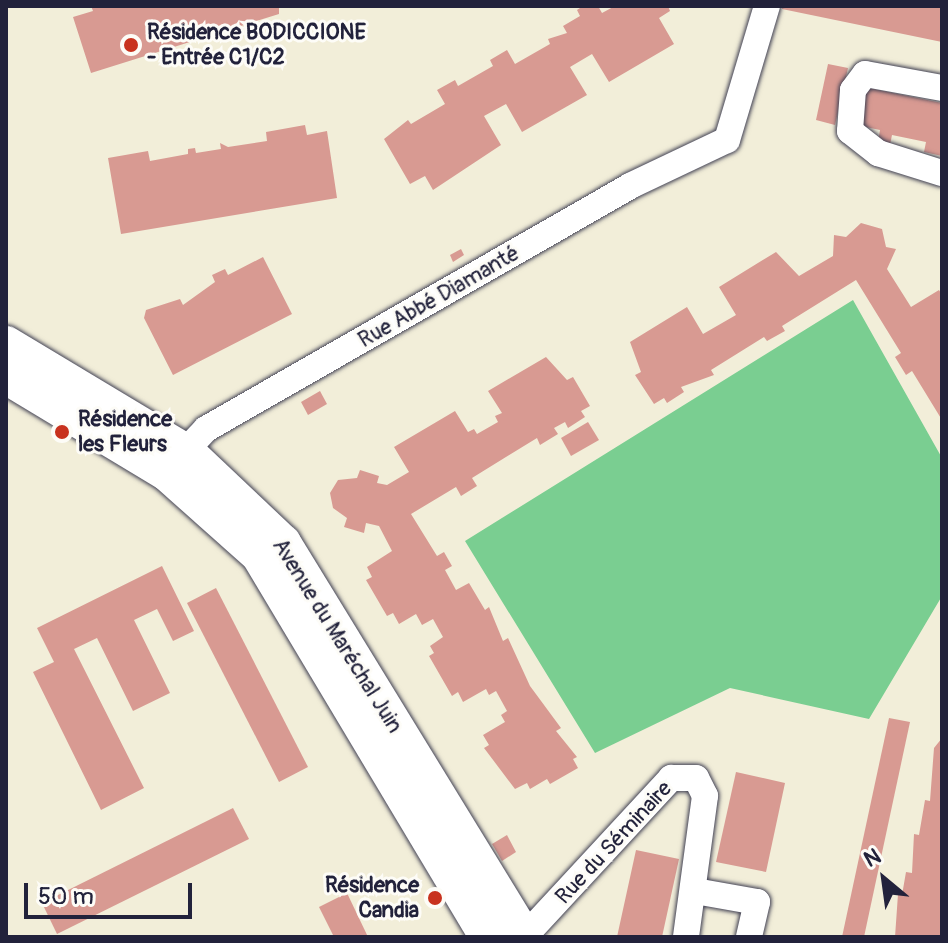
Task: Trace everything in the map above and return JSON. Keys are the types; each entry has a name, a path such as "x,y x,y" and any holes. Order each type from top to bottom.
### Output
{"main road":[{"name":"Avenue du Maréchal Juin","path":"6,344 17,378 175,462 283,543 524,937"},
{"name":"Avenue du Maréchal Juin","path":"175,462 259,555 488,937"}],"street":[{"name":"Rue Abbé Diamanté","path":"175,462 206,429 630,186 727,140 767,6"},
{"path":"942,88 865,74 853,90 850,131 878,153 942,173"},
{"name":"Rue du Séminaire","path":"524,937 671,778 696,778 705,796 695,891 686,937"},
{"path":"695,891 757,902 749,937"}],"green space":[{"path":"853,300 942,458 942,596 869,719 730,688 595,753 465,541"}],"building":[{"name":"Résidence BODICCIONE - Entrée C1/C2","path":"91,6 279,6 279,14 91,73 73,17 93,11"},
{"path":"583,6 598,6 602,13 615,6 668,6 670,11 659,18 674,44 609,82 592,54 570,67 587,95 522,132 506,104 484,116 501,145 433,190 425,176 410,184 384,139 408,120 411,124 445,104 437,90 455,80 458,86 493,66 490,60 507,50 515,64 550,44 548,39 567,33 563,26 580,16 577,10"},
{"path":"782,6 942,6 942,42 782,9"},
{"path":"828,64 848,68 835,125 816,120"},
{"path":"864,87 942,103 942,156 924,152 926,142 892,135 890,145 878,142 880,130 856,125"},
{"path":"305,125 307,135 327,131 337,198 121,234 108,158 148,151 150,161 188,154 188,149 195,148 196,153 221,149 220,143 228,147 267,141 266,132"},
{"path":"861,223 882,229 886,247 896,249 887,269 911,307 939,290 942,295 942,420 912,371 906,375 895,357 901,353 856,280 782,326 785,331 767,341 764,337 711,370 714,375 681,387 684,392 667,403 664,398 654,404 635,375 641,372 630,342 687,307 703,334 736,315 719,287 776,252 799,276 833,256 834,235 846,237"},
{"path":"461,249 464,255 453,262 450,255"},
{"path":"263,257 292,314 173,375 144,318 146,310 180,299 183,305 215,282 212,275 225,269 228,275"},
{"path":"546,357 567,380 573,377 590,406 581,411 585,417 568,428 565,422 554,428 558,434 540,445 537,438 472,478 477,486 461,496 456,487 411,514 437,556 444,552 452,566 445,570 456,590 469,583 485,610 489,607 503,641 508,638 530,686 561,728 556,731 577,757 573,759 578,768 550,784 547,779 530,789 527,783 515,789 484,748 489,745 483,735 505,722 501,715 507,711 496,691 489,695 486,689 463,702 458,692 452,696 429,656 434,653 430,646 443,637 433,619 422,625 416,614 399,624 393,613 387,616 366,580 372,577 367,567 392,551 379,526 366,523 364,533 344,527 347,518 333,508 330,493 338,480 357,478 360,470 379,476 377,483 387,485 409,472 394,447 455,411 468,432 474,429 477,434 498,422 495,416 502,413 488,391"},
{"path":"320,391 327,404 308,415 301,402"},
{"path":"588,422 599,440 571,456 561,438"},
{"path":"162,566 194,631 173,641 157,609 134,620 170,693 133,711 97,638 74,649 144,788 101,810 33,672 54,662 37,628"},
{"path":"216,588 308,767 279,782 187,603"},
{"path":"889,718 910,722 864,937 842,937"},
{"path":"942,738 940,937 895,937 898,894 902,895 906,872 912,873 914,834 919,835 925,800 930,801 934,748"},
{"path":"736,772 785,783 766,872 716,862"},
{"path":"233,808 249,839 57,934 42,903"},
{"path":"507,835 516,852 502,861 492,844"},
{"path":"636,850 679,859 662,937 617,937"},
{"path":"347,893 368,937 334,937 319,907"}],"place":[{"name":"Résidence BODICCIONE - Entrée C1/C2","path":"131,45"},
{"name":"Résidence les Fleurs","path":"62,432"},
{"name":"Résidence Candia","path":"435,898"}]}
